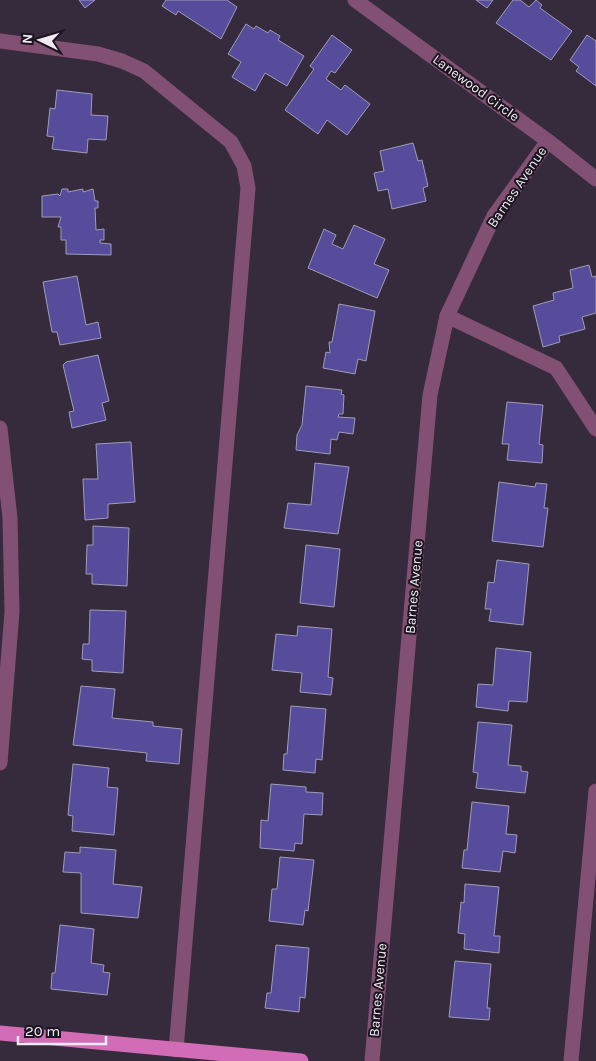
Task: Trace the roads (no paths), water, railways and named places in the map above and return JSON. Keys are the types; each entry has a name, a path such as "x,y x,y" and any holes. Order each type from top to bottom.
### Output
{"main road":[{"path":"0,1034 301,1061"}],"street":[{"name":"Lanewood Circle","path":"355,0 548,141 596,179"},
{"path":"0,41 98,54 122,61 144,71 231,142 244,166 248,188 176,1050"},
{"name":"Barnes Avenue","path":"372,1061 430,395 446,316 494,216 548,141"},
{"path":"446,316 556,368 596,429"},
{"path":"0,428 10,518 12,612 0,763"},
{"path":"571,1061 596,791"}]}
